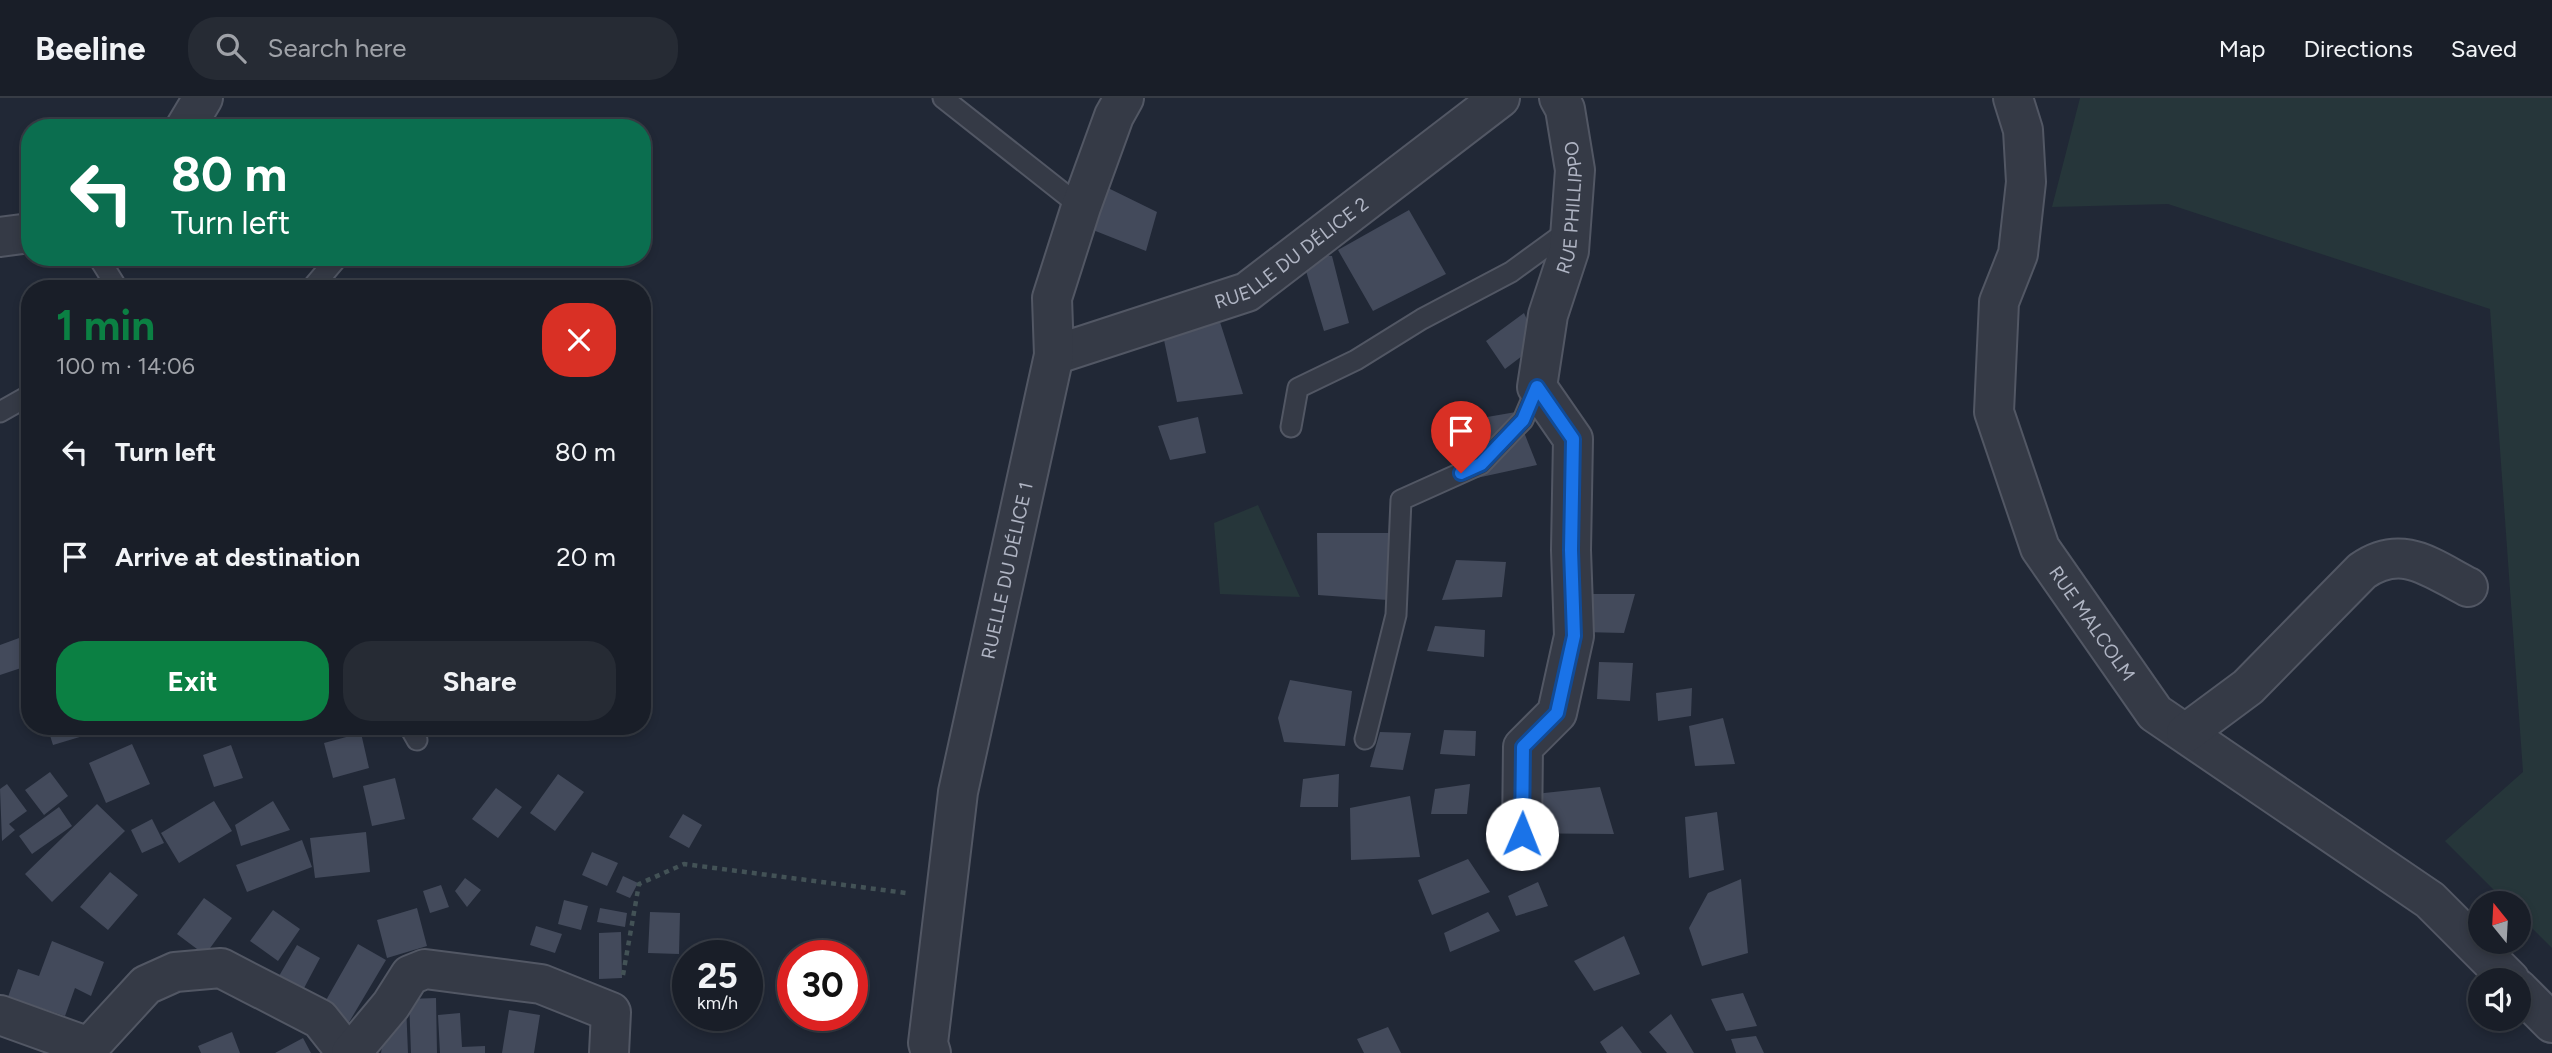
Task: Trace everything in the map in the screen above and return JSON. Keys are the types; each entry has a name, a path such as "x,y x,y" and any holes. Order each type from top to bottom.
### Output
{"street":[{"path":"190,119 203,98"},
{"name":"RUELLE DU DÉLICE 1","path":"928,1050 958,792 1054,355 1052,298 1081,207 1114,116 1124,98"},
{"name":"RUELLE DU DÉLICE 2","path":"1054,355 1247,292 1500,98"},
{"name":"RUE PHILLIPPO","path":"1537,387 1548,315 1569,251 1571,228 1574,170 1565,109 1559,98"},
{"name":"RUE MALCOLM","path":"2013,98 2022,130 2026,182 2018,254 1999,302 1994,412 2040,548 2155,713 2431,900 2498,968"},
{"path":"0,237 21,234"},
{"path":"1522,834 1523,747 1557,713 1574,636 1571,550 1573,439 1537,387"},
{"path":"2186,733 2248,687 2362,571 2378,560 2397,557 2419,563 2468,587"},
{"path":"0,1015 89,1047 146,985 176,972 221,968 320,1019 349,1053 391,1005 410,975 425,969 541,985 611,1012 609,1053"},
{"path":"2531,1002 2552,1023"}],"lane":[{"path":"943,98 1081,207"},
{"path":"1291,427 1298,388 1356,360 1422,319 1511,272 1571,228"},
{"path":"319,280 330,266"},
{"path":"1365,739 1396,615 1401,500 1481,464 1523,420 1537,387"},
{"path":"0,412 21,400"}],"path":[{"path":"611,1012 622,978 639,884 684,864 946,898"}],"shaded area":[{"path":"2080,98 2552,98 2552,948 2531,927 2531,891 2495,891 2445,841 2523,772 2490,309 2168,204 2052,207"},
{"path":"1258,505 1300,597 1220,594 1214,523"}],"building":[{"path":"1104,186 1157,212 1146,251 1093,230"},
{"path":"1409,210 1446,274 1373,311 1338,250"},
{"path":"1317,255 1332,256 1349,323 1324,331 1306,271 1306,267"},
{"path":"1524,313 1538,344 1505,369 1486,341"},
{"path":"1220,322 1243,394 1177,402 1164,340 1170,335"},
{"path":"1516,412 1537,465 1472,479 1464,421"},
{"path":"1198,417 1206,453 1170,460 1158,426"},
{"path":"1317,533 1389,533 1388,600 1318,595"},
{"path":"1456,560 1506,562 1502,597 1442,600"},
{"path":"1587,594 1635,594 1624,633 1583,632"},
{"path":"1435,626 1485,630 1484,657 1427,651"},
{"path":"21,637 21,668 0,675 0,645"},
{"path":"1599,662 1633,663 1630,701 1597,699"},
{"path":"1290,680 1352,691 1345,746 1284,742 1278,718"},
{"path":"1692,688 1691,716 1658,721 1656,693"},
{"path":"1723,718 1735,764 1695,766 1689,726"},
{"path":"1444,730 1476,731 1475,756 1440,754"},
{"path":"1380,732 1411,733 1403,770 1370,767"},
{"path":"50,735 83,735 83,736 53,745"},
{"path":"361,735 369,768 333,778 324,743"},
{"path":"132,744 150,784 106,803 89,763"},
{"path":"231,745 243,778 214,787 203,755"},
{"path":"50,772 68,796 44,815 25,790"},
{"path":"558,774 584,792 555,831 530,813"},
{"path":"1339,774 1338,807 1300,807 1303,779"},
{"path":"395,778 405,819 372,826 363,786"},
{"path":"7,784 27,811 9,824 15,830 2,841 0,789"},
{"path":"1470,784 1467,814 1431,814 1435,789"},
{"path":"1600,787 1614,834 1505,833 1535,794"},
{"path":"496,788 522,807 498,838 472,819"},
{"path":"1410,796 1420,857 1351,860 1350,808"},
{"path":"214,801 232,831 179,863 161,833"},
{"path":"273,801 290,830 241,846 235,825"},
{"path":"97,804 125,831 52,902 25,874"},
{"path":"59,807 72,826 32,854 19,836"},
{"path":"1717,812 1724,870 1689,878 1685,817"},
{"path":"683,814 702,825 689,848 669,837"},
{"path":"152,819 164,843 142,853 131,830"},
{"path":"366,832 370,872 315,878 310,838"},
{"path":"302,840 312,867 247,892 236,865"},
{"path":"592,852 618,863 607,886 582,875"},
{"path":"1468,859 1490,892 1432,915 1418,880"},
{"path":"110,872 138,895 108,930 80,907"},
{"path":"623,876 638,883 630,898 616,892"},
{"path":"465,878 481,890 467,907 455,891"},
{"path":"1741,879 1748,953 1702,966 1689,928 1708,893"},
{"path":"1538,882 1548,906 1516,916 1508,896"},
{"path":"441,885 449,907 430,913 423,891"},
{"path":"204,898 232,918 205,955 177,934"},
{"path":"564,900 588,906 581,930 558,924"},
{"path":"417,908 427,946 387,958 377,920"},
{"path":"600,908 627,913 625,927 597,922"},
{"path":"273,910 300,929 278,961 250,941"},
{"path":"650,912 680,913 679,940 672,940 672,954 648,953"},
{"path":"1488,912 1500,931 1450,952 1444,933"},
{"path":"536,926 562,934 555,953 530,945"},
{"path":"621,932 622,978 599,979 599,933"},
{"path":"1624,936 1640,974 1594,991 1574,961"},
{"path":"52,941 104,962 91,996 75,988 65,1016 8,997 18,969 39,976"},
{"path":"358,944 386,960 348,1024 321,1009"},
{"path":"297,945 320,958 303,990 279,976"},
{"path":"1743,993 1757,1026 1726,1031 1711,999"},
{"path":"436,998 437,1053 411,1053 409,999"},
{"path":"406,1004 408,1053 381,1053 382,1046"},
{"path":"509,1010 540,1015 534,1053 502,1053"},
{"path":"460,1013 462,1047 485,1046 485,1053 440,1053 438,1015"},
{"path":"1671,1014 1694,1053 1667,1053 1649,1032"},
{"path":"1622,1026 1642,1053 1607,1053 1600,1042"},
{"path":"1388,1027 1401,1053 1364,1053 1357,1039"},
{"path":"232,1032 240,1053 201,1053 198,1046"},
{"path":"1756,1036 1764,1053 1736,1053 1731,1039"},
{"path":"303,1038 311,1053 275,1053"}],"route":[{"path":"1461,473 1481,464 1523,420 1537,387 1573,439 1571,550 1574,636 1557,713 1523,747 1522,834"}]}
